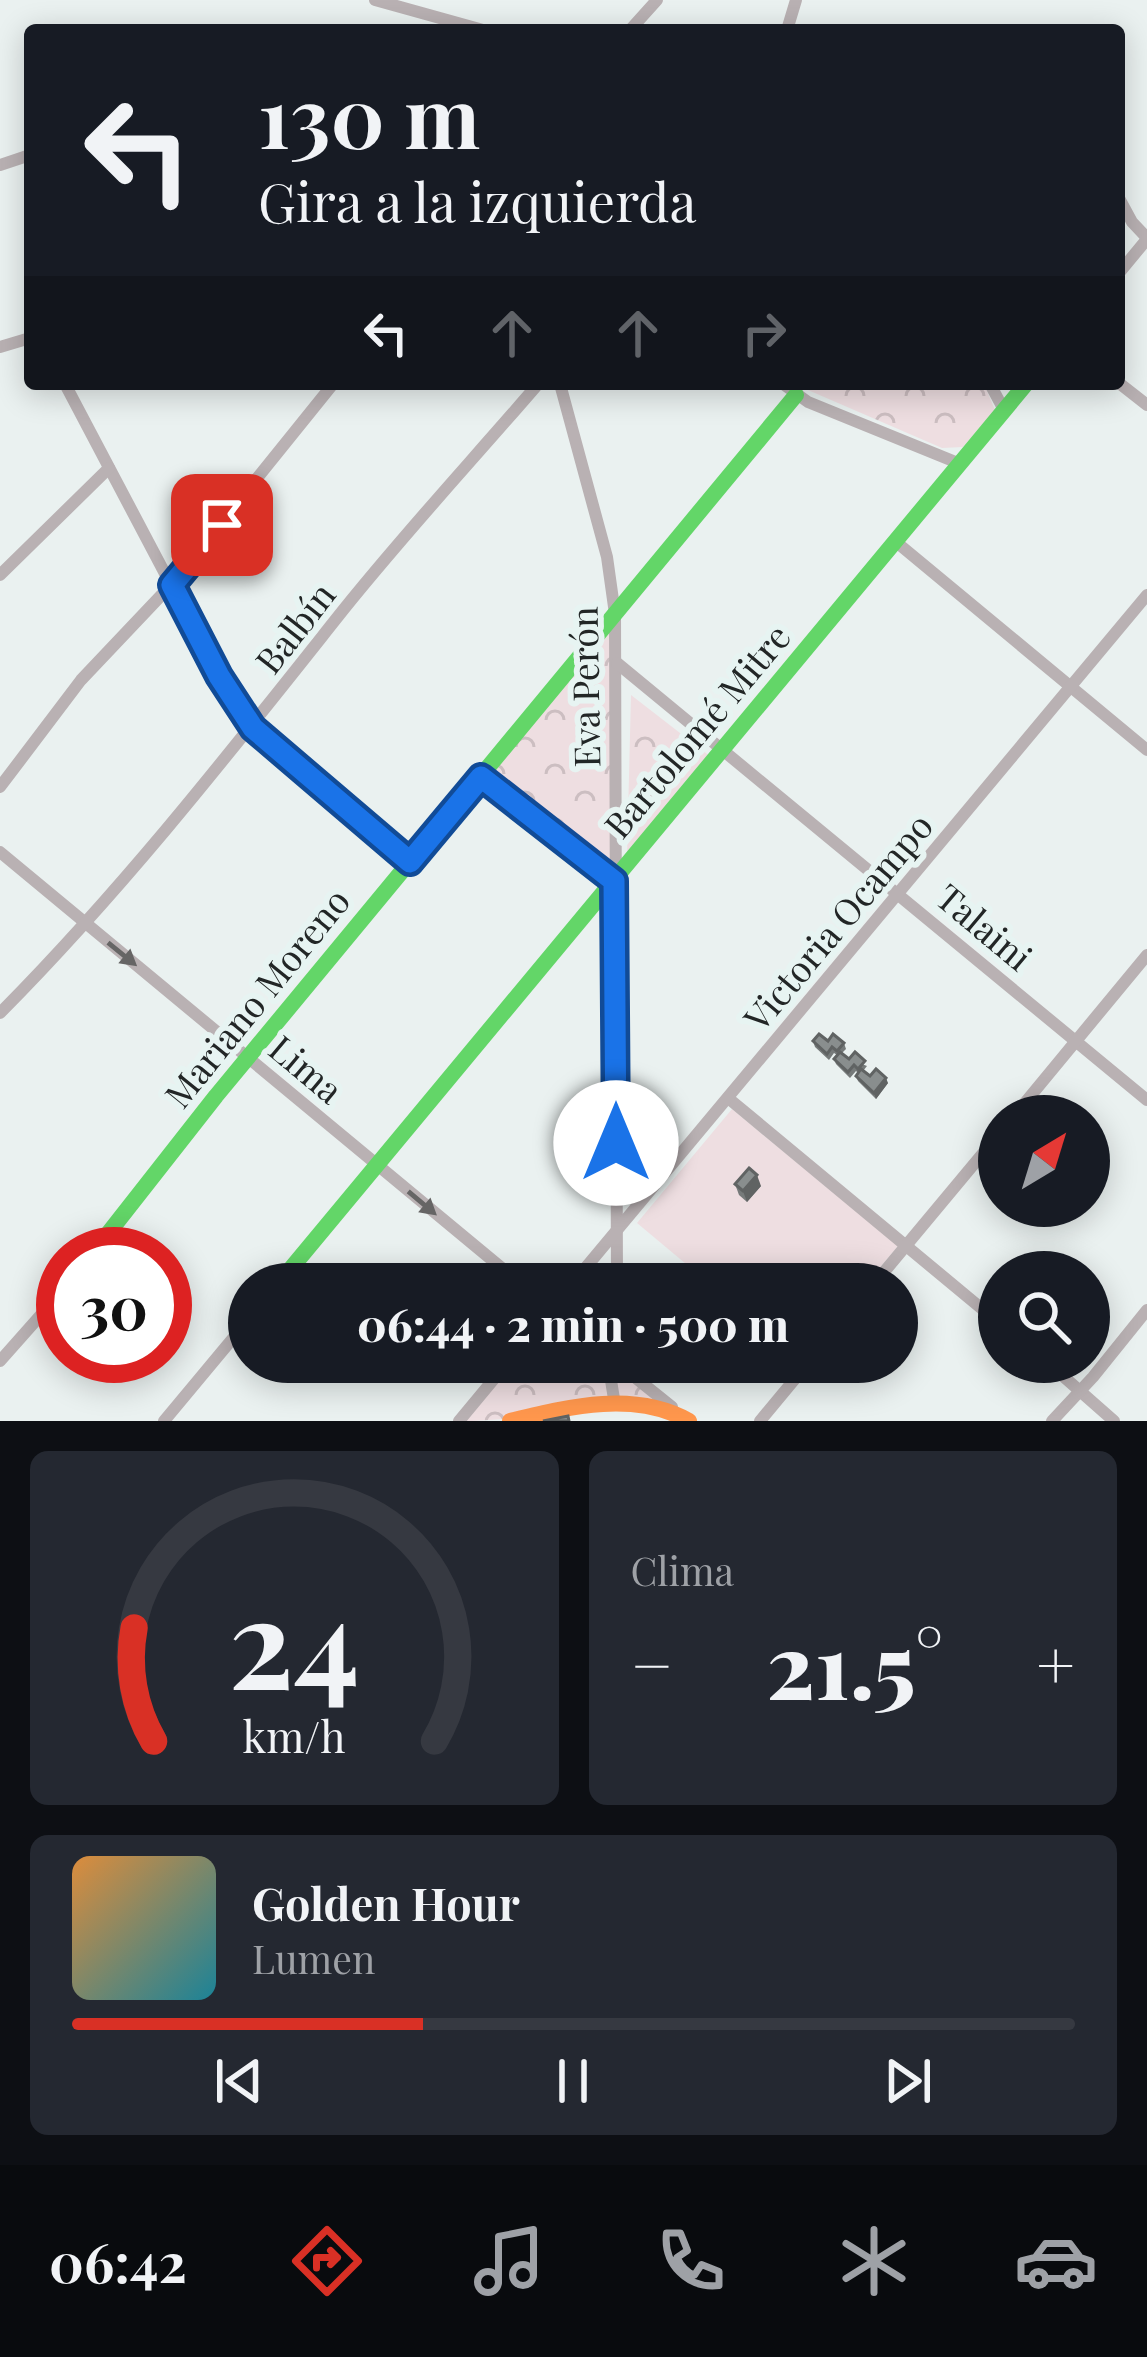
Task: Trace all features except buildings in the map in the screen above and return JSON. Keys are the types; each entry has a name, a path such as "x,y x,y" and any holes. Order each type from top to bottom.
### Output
{"street":[{"path":"375,0 462,24"},
{"path":"635,24 657,0"},
{"path":"1125,209 1147,238 1125,266"},
{"path":"68,390 219,676 253,728 410,862"},
{"path":"0,787 98,659 172,585 328,390"},
{"name":"Balbín","path":"0,1013 87,925 253,728 338,617 533,390"},
{"name":"Eva Perón","path":"562,390 608,557 616,614 616,1263"},
{"name":"Mariano Moreno","path":"113,1227 248,1057 616,614 788,390"},
{"path":"791,390 958,463"},
{"path":"993,390 1004,410"},
{"name":"Bartolomé Mitre","path":"295,1263 1021,390"},
{"path":"0,574 109,468"},
{"path":"895,541 1147,750"},
{"name":"Victoria Ocampo","path":"589,1263 1147,595"},
{"name":"Talaini","path":"617,663 1147,1100"},
{"path":"481,777 614,881"},
{"name":"Lima","path":"0,852 496,1263"},
{"path":"1031,1095 1147,955"},
{"path":"728,1098 978,1306"},
{"path":"891,1263 978,1159"},
{"path":"1052,1421 1147,1310"},
{"path":"0,1360 36,1320"},
{"path":"164,1421 228,1344"},
{"path":"459,1421 491,1383"},
{"path":"614,1383 615,1405"},
{"path":"641,1383 683,1416"},
{"path":"760,1421 792,1383"},
{"path":"1070,1383 1114,1421"},
{"path":"510,1421 568,1407 615,1405 683,1416"}],"green space":[{"path":"808,390 987,390 995,410 963,447 942,448"},
{"path":"615,614 615,881 481,777"},
{"path":"631,695 711,757 627,857"},
{"path":"732,1109 898,1246 884,1263 685,1263 637,1223"},
{"path":"491,1383 642,1383 678,1412 596,1410 459,1421"}],"traffic: fast":[{"path":"295,1263 1021,390"},
{"path":"113,1227 216,1096 796,395"}],"traffic: slow":[{"path":"510,1421 601,1404 646,1406 689,1421"}],"route":[{"path":"222,525 172,585 219,676 259,735 410,862 481,777 614,881 616,1143"}]}
